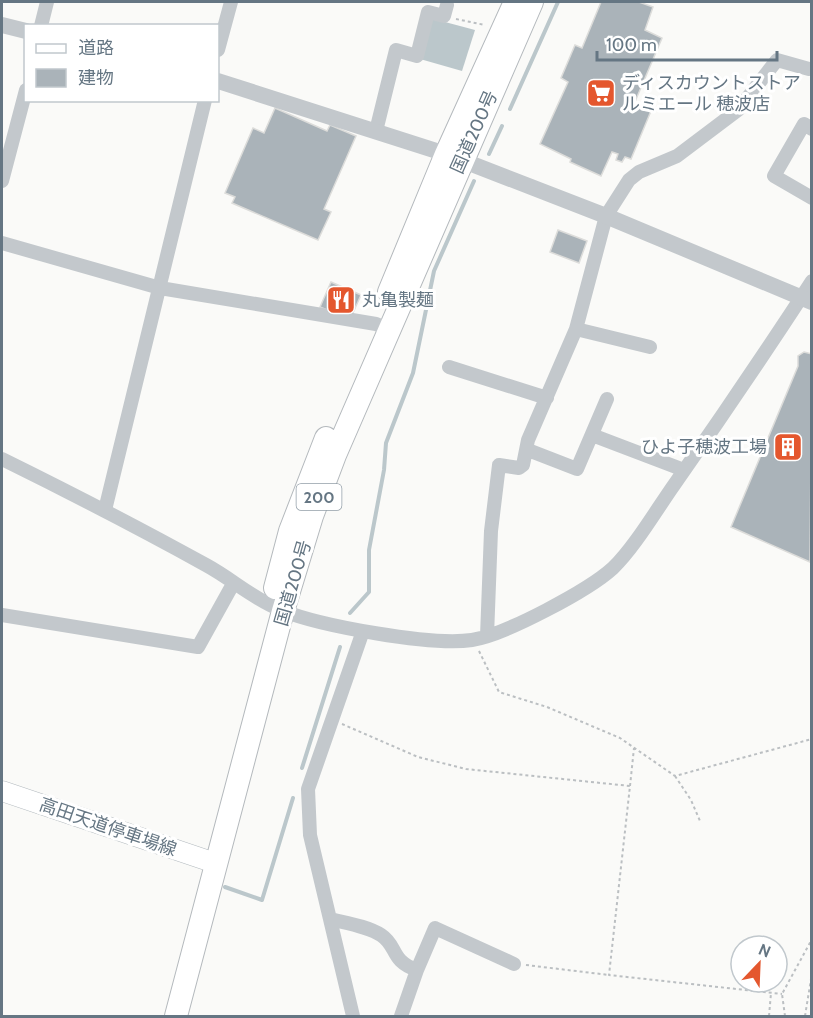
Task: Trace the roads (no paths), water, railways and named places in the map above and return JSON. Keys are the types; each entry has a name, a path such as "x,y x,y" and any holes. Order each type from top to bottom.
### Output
{"highway":[{"name":"国道200号","path":"163,1017 277,608 383,327 454,157 515,2"},
{"name":"国道200号","path":"454,157 532,2"},
{"name":"国道200号","path":"176,1017 208,861"}],"main road":[{"name":"高田天道停車場線","path":"2,791 208,861"}],"street":[{"path":"42,24 47,2"},
{"path":"219,46 231,2"},
{"path":"376,131 396,50 417,56 428,12 446,10"},
{"path":"2,25 24,30"},
{"path":"480,638 499,465 519,468 523,465 528,450 528,440 576,330 606,216 629,180 639,172 677,156 738,110 777,60 811,68"},
{"path":"219,81 454,157 606,216 806,300"},
{"path":"2,181 24,98"},
{"path":"105,510 205,102"},
{"path":"812,129 804,124 774,176 812,198"},
{"path":"2,243 160,288 383,327"},
{"path":"2,459 105,510 216,570 233,584 277,608 363,631 452,641 480,638 573,594 614,567 806,300 812,281"},
{"path":"576,330 650,347"},
{"path":"449,367 547,398"},
{"path":"528,450 577,469 607,399"},
{"path":"592,435 684,470"},
{"path":"2,615 198,647 233,584"},
{"path":"353,1017 310,834 308,789 363,631"},
{"path":"330,919 380,934 397,958 406,966 417,970"},
{"path":"400,1017 435,928 514,964"}],"waterway":[{"path":"510,109 558,2"},
{"path":"489,154 502,126"},
{"path":"350,613 369,592 369,550 384,470 386,443 413,373 434,271 474,181"},
{"path":"302,768 340,647"},
{"path":"225,887 262,900 293,798"}],"place":[{"name":"ディスカウントストア ルミエール 穂波店","path":"601,93"},
{"name":"丸亀製麺","path":"341,300"},
{"name":"ひよ子穂波工場","path":"788,447"}]}
